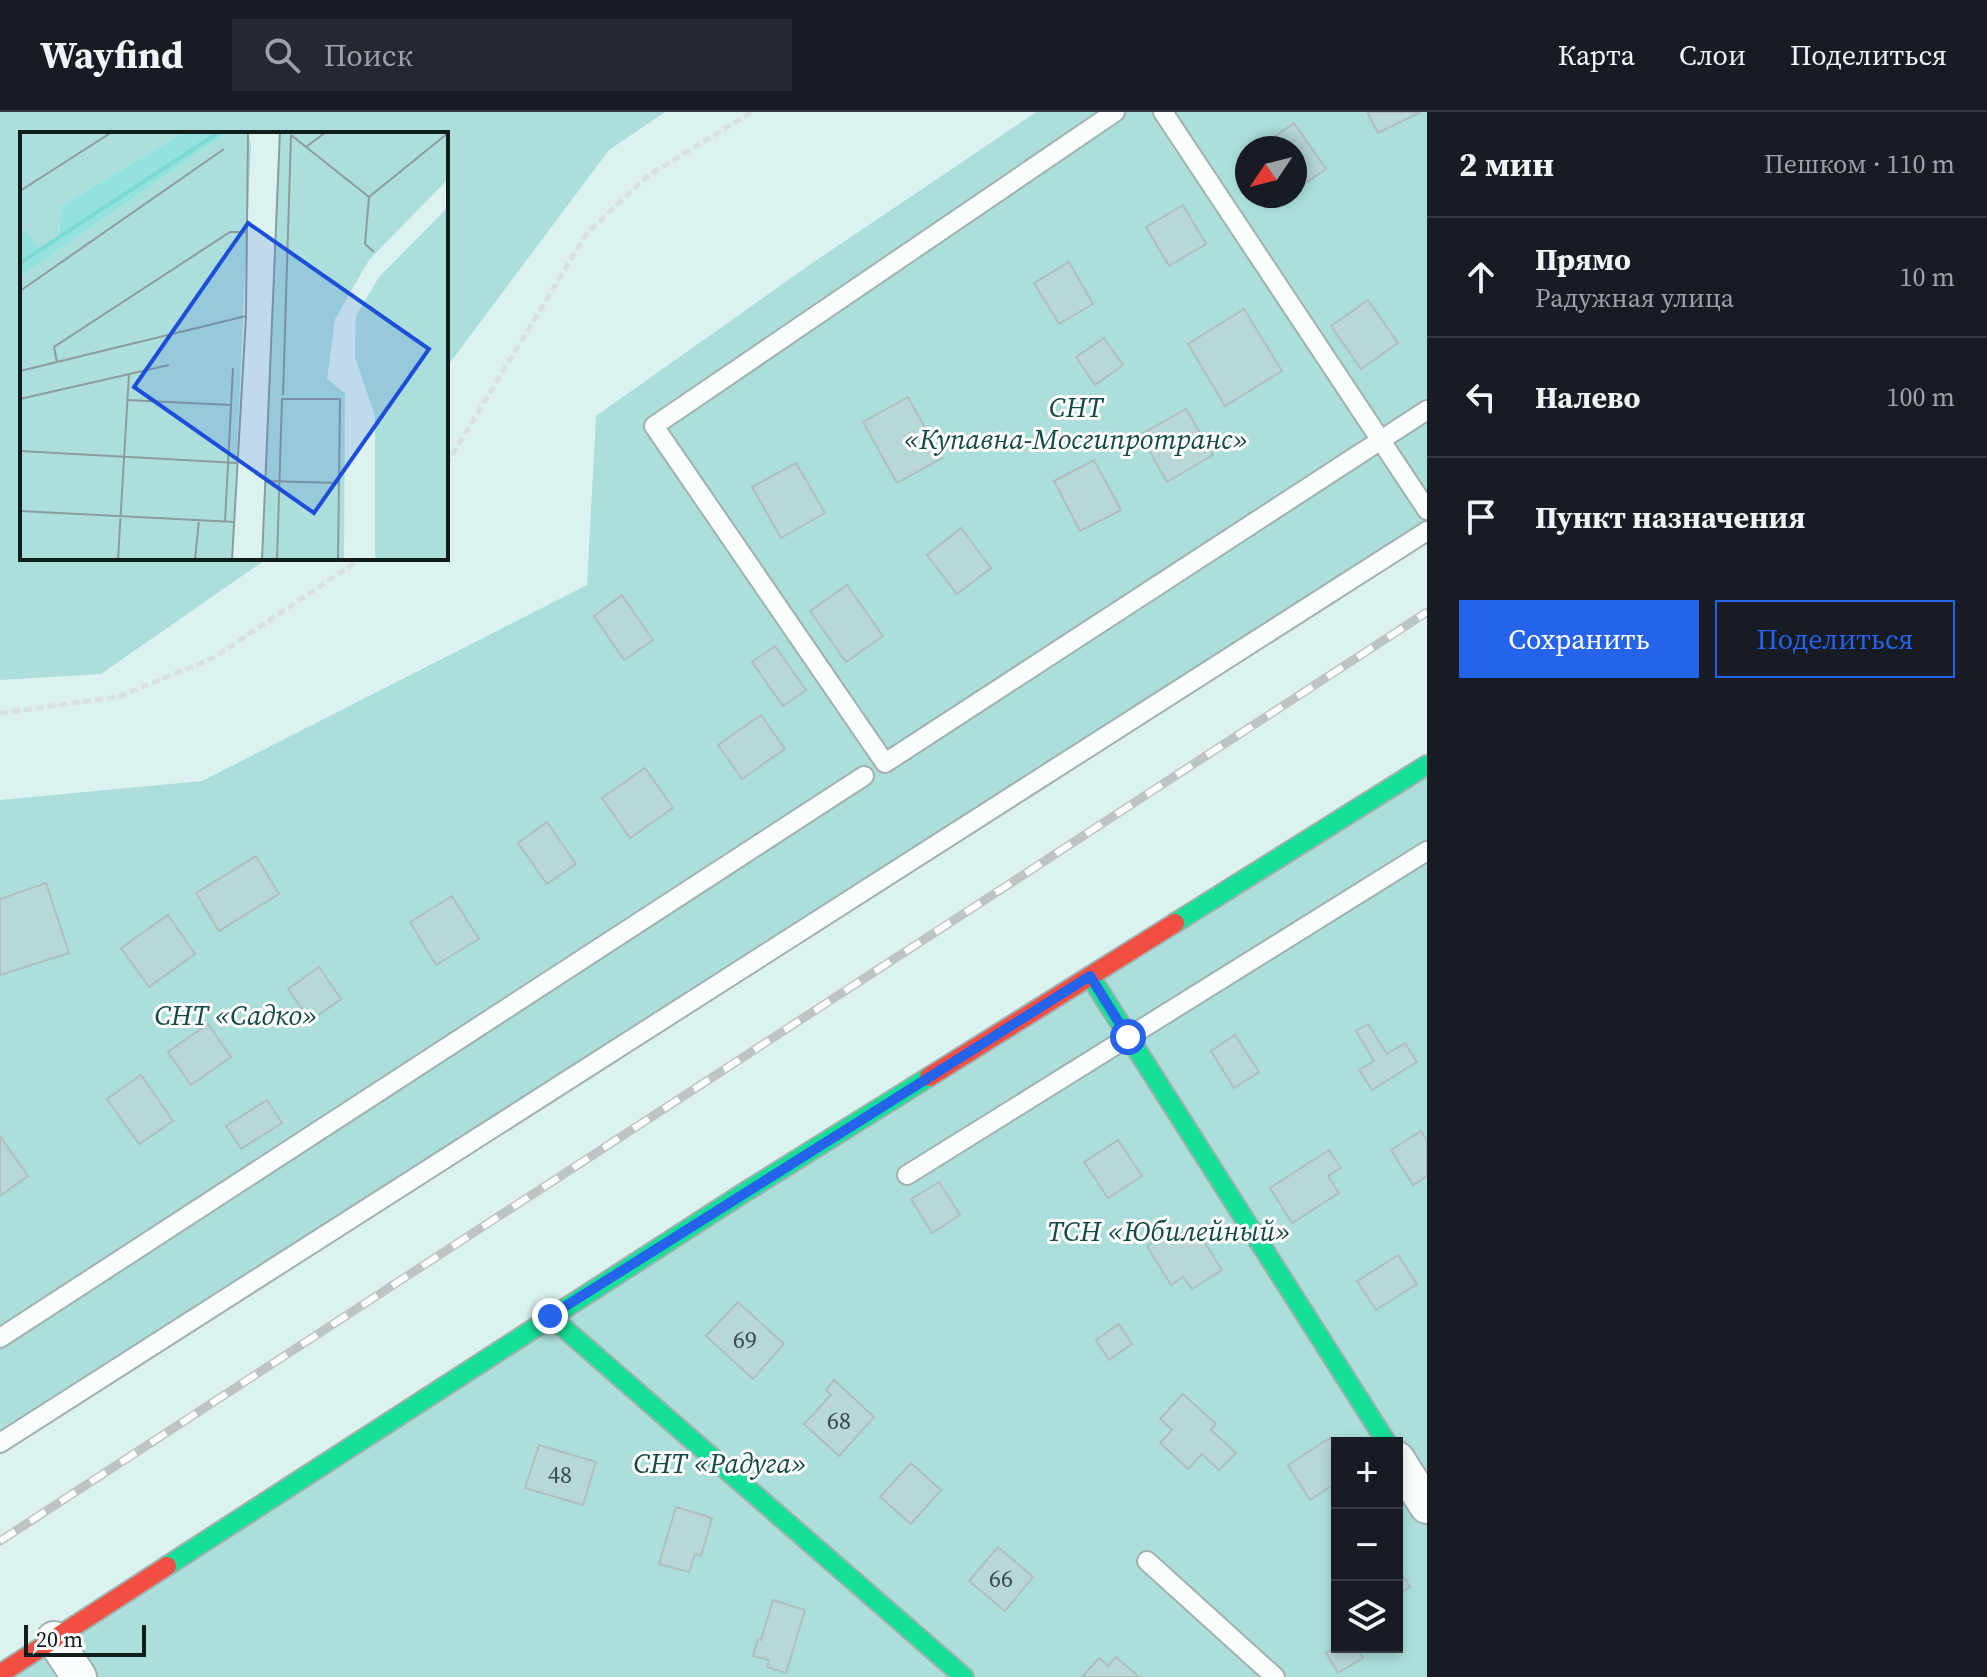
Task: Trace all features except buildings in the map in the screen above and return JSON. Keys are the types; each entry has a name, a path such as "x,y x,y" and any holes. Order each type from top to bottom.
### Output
{"street":[{"path":"0,1674 550,1316 1427,765"},
{"path":"1090,976 1383,1437"},
{"path":"550,1316 964,1677"},
{"path":"1403,1468 1427,1506"},
{"path":"54,1639 79,1677"}],"lane":[{"path":"1115,112 654,426 885,763 1427,410"},
{"path":"1163,112 1427,510"},
{"path":"0,1443 1427,531"},
{"path":"0,1338 864,776"},
{"path":"907,1175 1427,851"},
{"path":"1147,1561 1275,1677"}],"path":[{"path":"448,462 587,233 649,175 752,112"},
{"path":"0,713 118,697 213,658 359,560"}],"green space":[{"path":"0,112 665,112 609,150 448,365 448,132 20,132 20,560 265,560 101,674 0,680"},
{"path":"1036,112 1427,112 1427,531 0,1448 0,800 202,781 587,585 596,416 808,266"},
{"path":"1427,765 1427,1677 0,1677"}],"railway":[{"path":"0,1541 1427,612"}],"traffic: fast":[{"path":"1175,923 1427,765"},
{"path":"1090,976 1383,1437"},
{"path":"167,1566 742,1194 929,1077"},
{"path":"550,1316 964,1677"}],"traffic: jam":[{"path":"929,1077 1175,923"},
{"path":"0,1674 167,1566"}],"route":[{"path":"550,1316 1090,976 1128,1037"}],"park label":[{"name":"СНТ «Купавна-Мосгипротранс»","path":"1076,423"},
{"name":"СНТ «Садко»","path":"236,1015"},
{"name":"ТСН «Юбилейный»","path":"1169,1231"},
{"name":"СНТ «Радуга»","path":"720,1463"}]}
